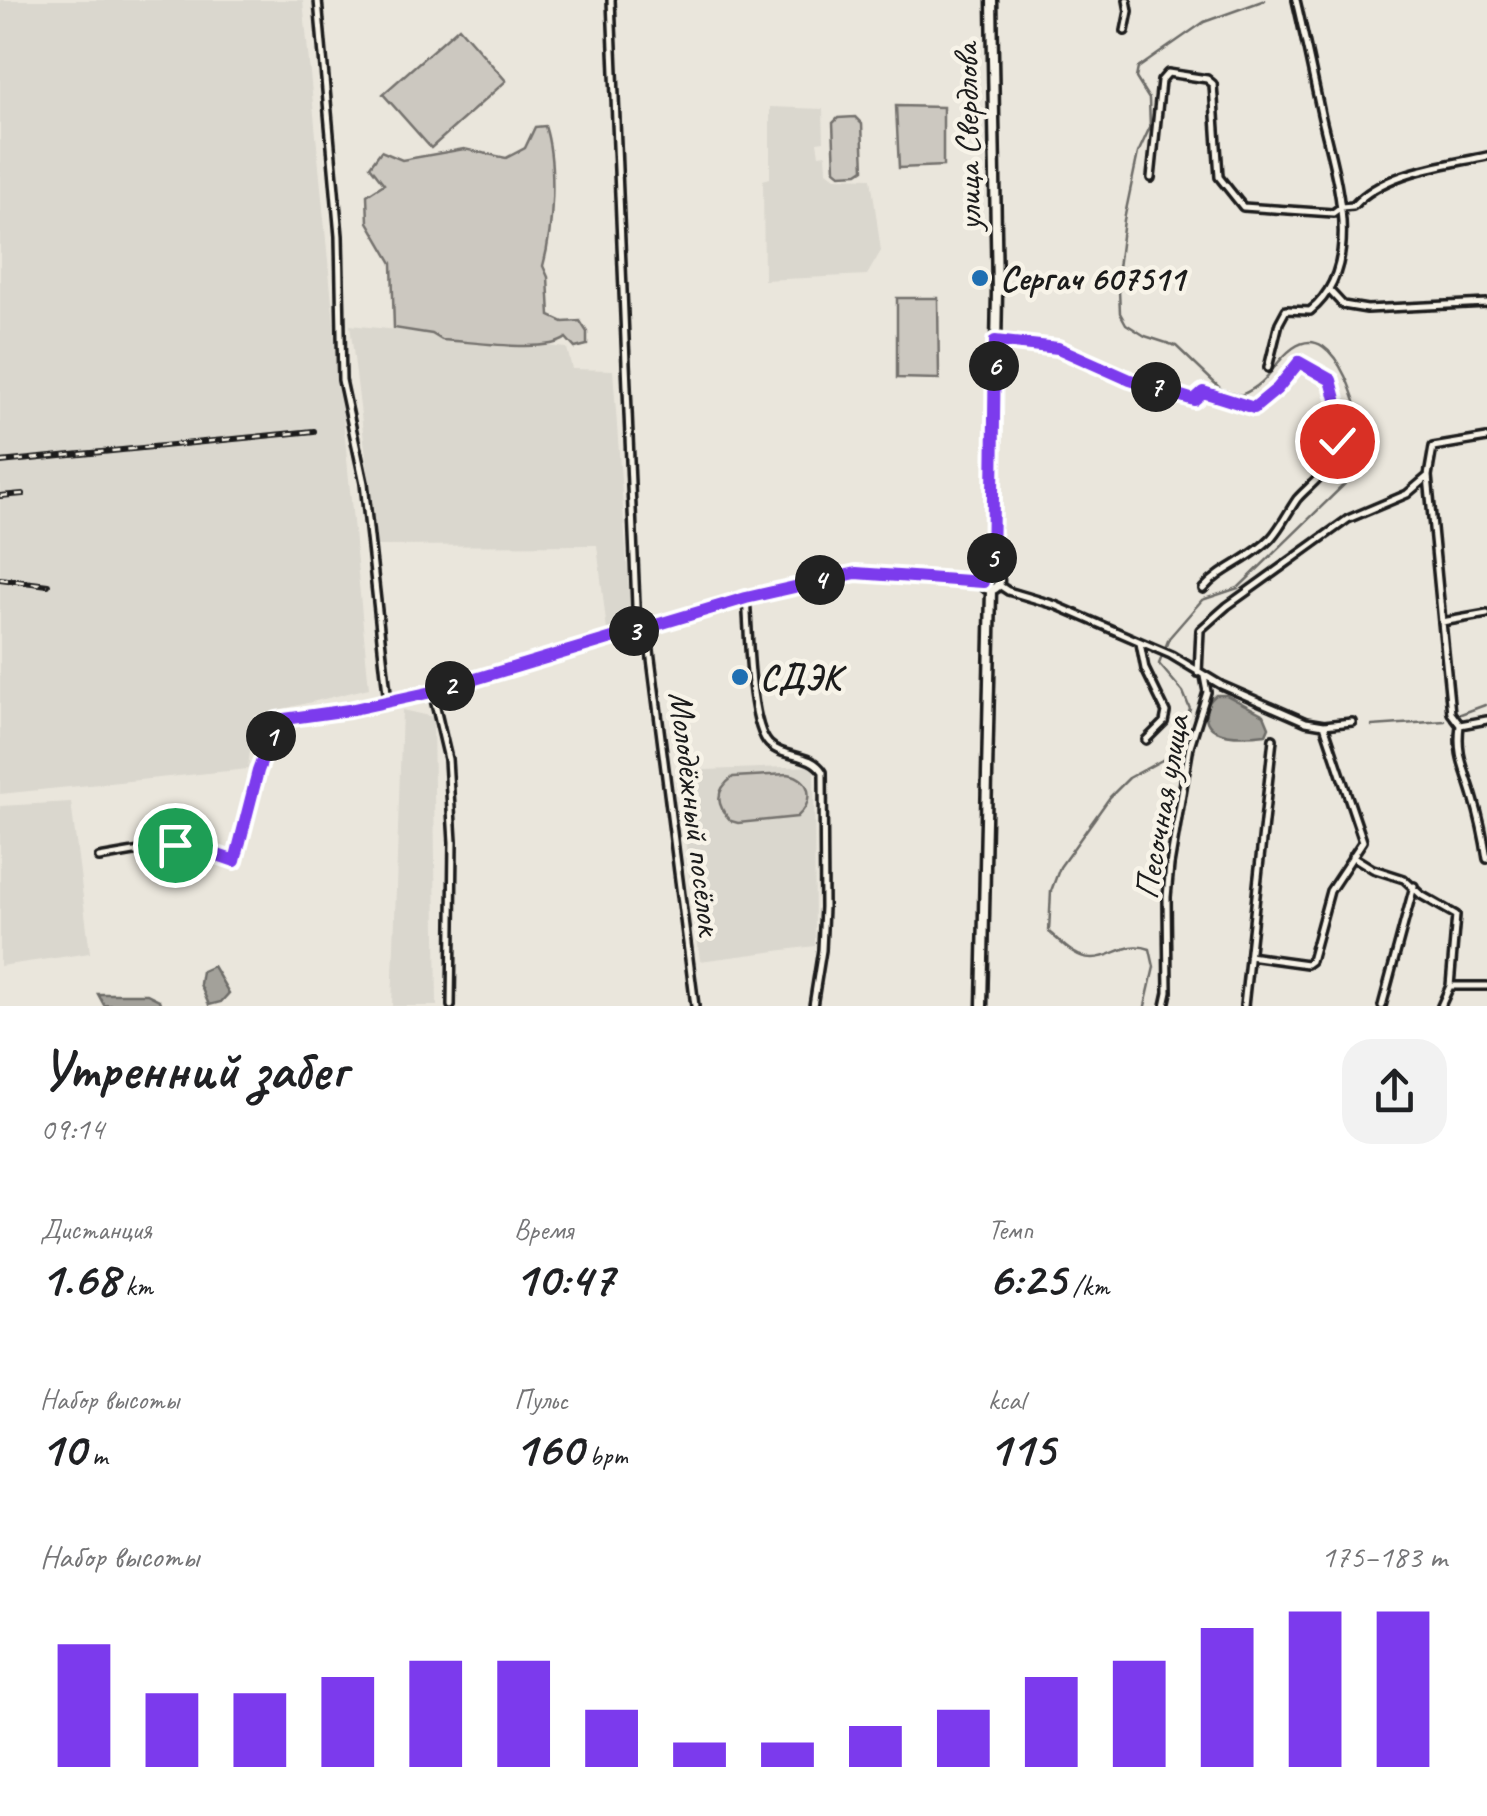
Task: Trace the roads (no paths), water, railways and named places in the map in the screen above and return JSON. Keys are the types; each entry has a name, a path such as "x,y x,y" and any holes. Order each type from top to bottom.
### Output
{"street":[{"path":"318,0 340,236 342,380 364,483 388,702"},
{"path":"611,0 637,630"},
{"name":"улица Свердлова","path":"992,0 992,572"},
{"path":"1124,31 1129,11 1126,0"},
{"path":"1268,368 1279,322 1286,310 1310,311 1330,291 1341,245 1341,207 1296,0"},
{"path":"1151,178 1161,81 1168,74 1207,79 1213,84 1219,177 1243,206 1333,212 1353,206 1364,194 1407,174 1487,156"},
{"path":"1330,291 1342,304 1367,310 1487,303"},
{"path":"995,341 1058,348 1130,380 1194,400 1203,392 1254,408 1277,389 1299,362 1331,380 1336,399 1337,441 1321,476 1299,497 1272,538 1235,567 1216,574 1203,590"},
{"name":"Песочная улица","path":"1165,1006 1170,865 1190,746 1207,692 1201,674 1200,630 1348,519 1407,494 1428,476 1433,447 1487,438"},
{"path":"1428,476 1451,714 1460,726 1461,766 1472,792 1487,859"},
{"path":"982,1006 995,587 1000,579 992,572 983,582"},
{"path":"99,858 175,845 235,861 258,771 277,720 432,692 746,598 856,573 983,582 1054,604 1306,722 1352,722"},
{"name":"Молодёжный посёлок","path":"746,598 757,729 772,748 809,759 823,772 824,908 813,1006"},
{"path":"1442,622 1487,614"},
{"name":"Молодёжный посёлок","path":"647,627 696,1006"},
{"name":"Песочная улица","path":"1140,643 1144,669 1166,712 1164,722 1146,740"},
{"path":"432,692 448,759 453,842 452,1006"},
{"path":"1460,726 1487,720"},
{"path":"1249,956 1306,964 1312,961 1330,891 1363,842 1324,725"},
{"path":"1244,1006 1274,740"},
{"path":"1352,856 1414,886 1421,896 1456,915 1450,986 1440,1006"},
{"path":"1382,1006 1414,886"},
{"path":"1450,986 1487,986"}],"waterway":[{"path":"1145,1006 1154,967 1150,949 1134,947 1086,958 1049,932 1051,891 1060,867 1110,797 1129,778 1164,759 1179,741 1190,709 1183,692 1159,664 1169,638 1202,600 1238,588 1356,473 1369,455 1346,379 1324,347 1310,342 1293,348 1265,379 1241,395 1222,390 1176,346 1145,336 1126,324 1120,313 1118,268 1124,220 1138,153 1150,127 1149,99 1136,78 1138,68 1204,22 1265,0"},
{"path":"1458,715 1485,705"},
{"path":"1372,726 1445,721"}],"railway":[{"path":"0,462 314,431"},
{"path":"0,496 23,494"},
{"path":"0,579 48,585"}],"place":[{"name":"Сергач 607511","path":"980,278"},
{"name":"СДЭК","path":"740,677"}]}
